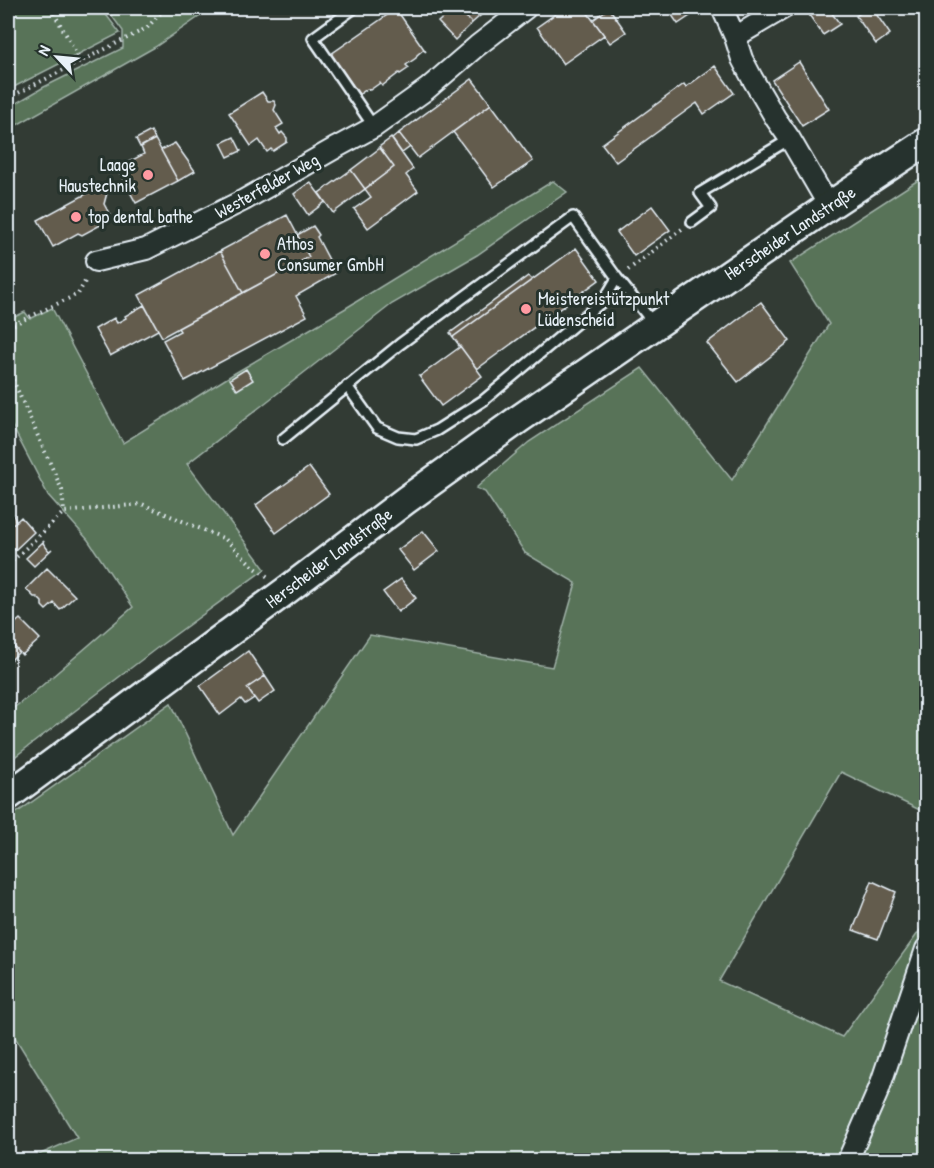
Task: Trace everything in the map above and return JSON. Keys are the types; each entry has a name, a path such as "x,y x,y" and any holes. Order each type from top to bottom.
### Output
{"main road":[{"name":"Herscheider Landstraße","path":"8,796 406,500 519,419 829,206 927,142"}],"street":[{"name":"Westerfelder Weg","path":"96,261 146,249 244,200 374,127 427,89 526,8"},
{"path":"722,8 752,78 829,206"},
{"path":"735,37 784,8"},
{"path":"848,1161 879,1089 927,949"}],"lane":[{"path":"354,8 313,38 374,127"},
{"path":"693,222 711,208 700,193 790,139"},
{"path":"283,439 400,344 573,217 617,278 656,326"},
{"path":"347,386 378,429 398,437 416,439 437,430 484,400 604,300 617,278"}],"path":[{"path":"51,8 81,61"},
{"path":"8,98 147,28 165,8"},
{"path":"617,278 693,222"},
{"path":"8,327 78,294 96,261"},
{"path":"8,369 62,490 64,512"},
{"path":"8,565 64,512 142,504 225,539 255,567 287,590"}],"green space":[{"path":"8,8 101,8 120,33 8,90"},
{"path":"106,8 212,8 155,47 8,130 8,108 44,87 123,48 123,31"},
{"path":"926,175 926,813 841,772 719,981 842,1037 926,922 926,1160 27,1160 77,1138 8,1026 8,819 171,703 233,835 370,635 552,667 576,583 525,553 485,492 476,488 529,442 642,368 732,480 829,324 790,263"},
{"path":"553,181 567,192 477,255 392,304 187,464 265,569 8,762 8,712 133,607 88,540 48,495 8,418 8,320 25,312 30,319 52,308 123,443"}],"building":[{"path":"457,8 472,23 455,40 438,22"},
{"path":"457,8 489,8 472,23"},
{"path":"564,8 584,8 604,35 563,64 537,27"},
{"path":"609,8 626,32 610,43 593,20"},
{"path":"667,8 702,8 678,24"},
{"path":"828,8 840,24 823,35 805,9"},
{"path":"872,8 890,34 876,44 856,16"},
{"path":"396,9 426,52 423,50 406,65 409,68 382,86 380,83 370,90 367,89 360,96 331,54"},
{"path":"799,62 829,109 802,126 772,80"},
{"path":"715,66 734,93 704,114 697,103 616,162 602,144 684,84 686,87"},
{"path":"472,79 491,104 418,158 399,133"},
{"path":"262,92 268,101 274,101 276,105 274,110 283,124 276,128 287,138 287,142 267,152 259,140 251,146 229,113"},
{"path":"491,104 533,161 494,187 453,132"},
{"path":"151,131 155,139 140,147 136,139"},
{"path":"399,133 410,147 402,153 392,139"},
{"path":"234,137 241,151 228,157 221,143"},
{"path":"391,138 413,169 406,175 418,191 368,228 354,209 371,197 365,189 394,167 379,147"},
{"name":"Laage Haustechnik","path":"155,139 178,181 136,203 117,168 144,154 141,147"},
{"path":"175,143 195,171 178,181 161,150"},
{"path":"380,148 394,167 365,189 351,170"},
{"path":"351,170 365,189 333,213 319,193"},
{"path":"310,182 325,202 308,215 294,194"},
{"name":"top dental bathe","path":"89,187 107,193 104,204 110,215 108,221 82,235 78,233 53,247 38,220 88,193"},
{"path":"652,206 670,230 634,256 617,232"},
{"name":"Athos Consumer GmbH","path":"287,215 309,257 243,293 220,251"},
{"path":"313,226 336,273 296,296 307,316 185,381 163,340 180,331 178,328 309,257 297,235"},
{"name":"Meistereistützpunkt Lüdenscheid","path":"576,248 599,280 477,369 453,337"},
{"path":"220,251 243,293 162,337 139,295"},
{"path":"528,276 532,280 453,337 450,333"},
{"path":"761,302 790,341 738,382 707,343"},
{"path":"144,305 158,330 110,356 95,329 114,318 117,323"},
{"path":"459,346 482,376 441,406 419,376"},
{"path":"246,369 253,380 237,390 230,379"},
{"path":"309,467 329,494 276,533 256,505"},
{"path":"8,501 16,522 8,526"},
{"path":"21,517 34,532 15,550 8,543 8,526"},
{"path":"423,531 439,551 414,570 398,550"},
{"path":"44,541 49,551 52,549 34,566 26,558"},
{"path":"47,568 75,596 60,610 54,603 46,610 42,602 26,589"},
{"path":"401,579 416,598 398,612 383,592"},
{"path":"20,619 40,639 22,655 8,640 11,627"},
{"path":"8,640 19,652 8,663"},
{"path":"248,651 265,676 247,688 254,698 245,704 241,699 220,715 200,686"},
{"path":"265,676 275,691 258,703 247,688"},
{"path":"872,881 896,892 878,939 853,930"}],"place":[{"name":"Laage Haustechnik","path":"148,175"},
{"name":"top dental bathe","path":"76,217"},
{"name":"Athos Consumer GmbH","path":"265,254"},
{"name":"Meistereistützpunkt Lüdenscheid","path":"526,309"}]}
